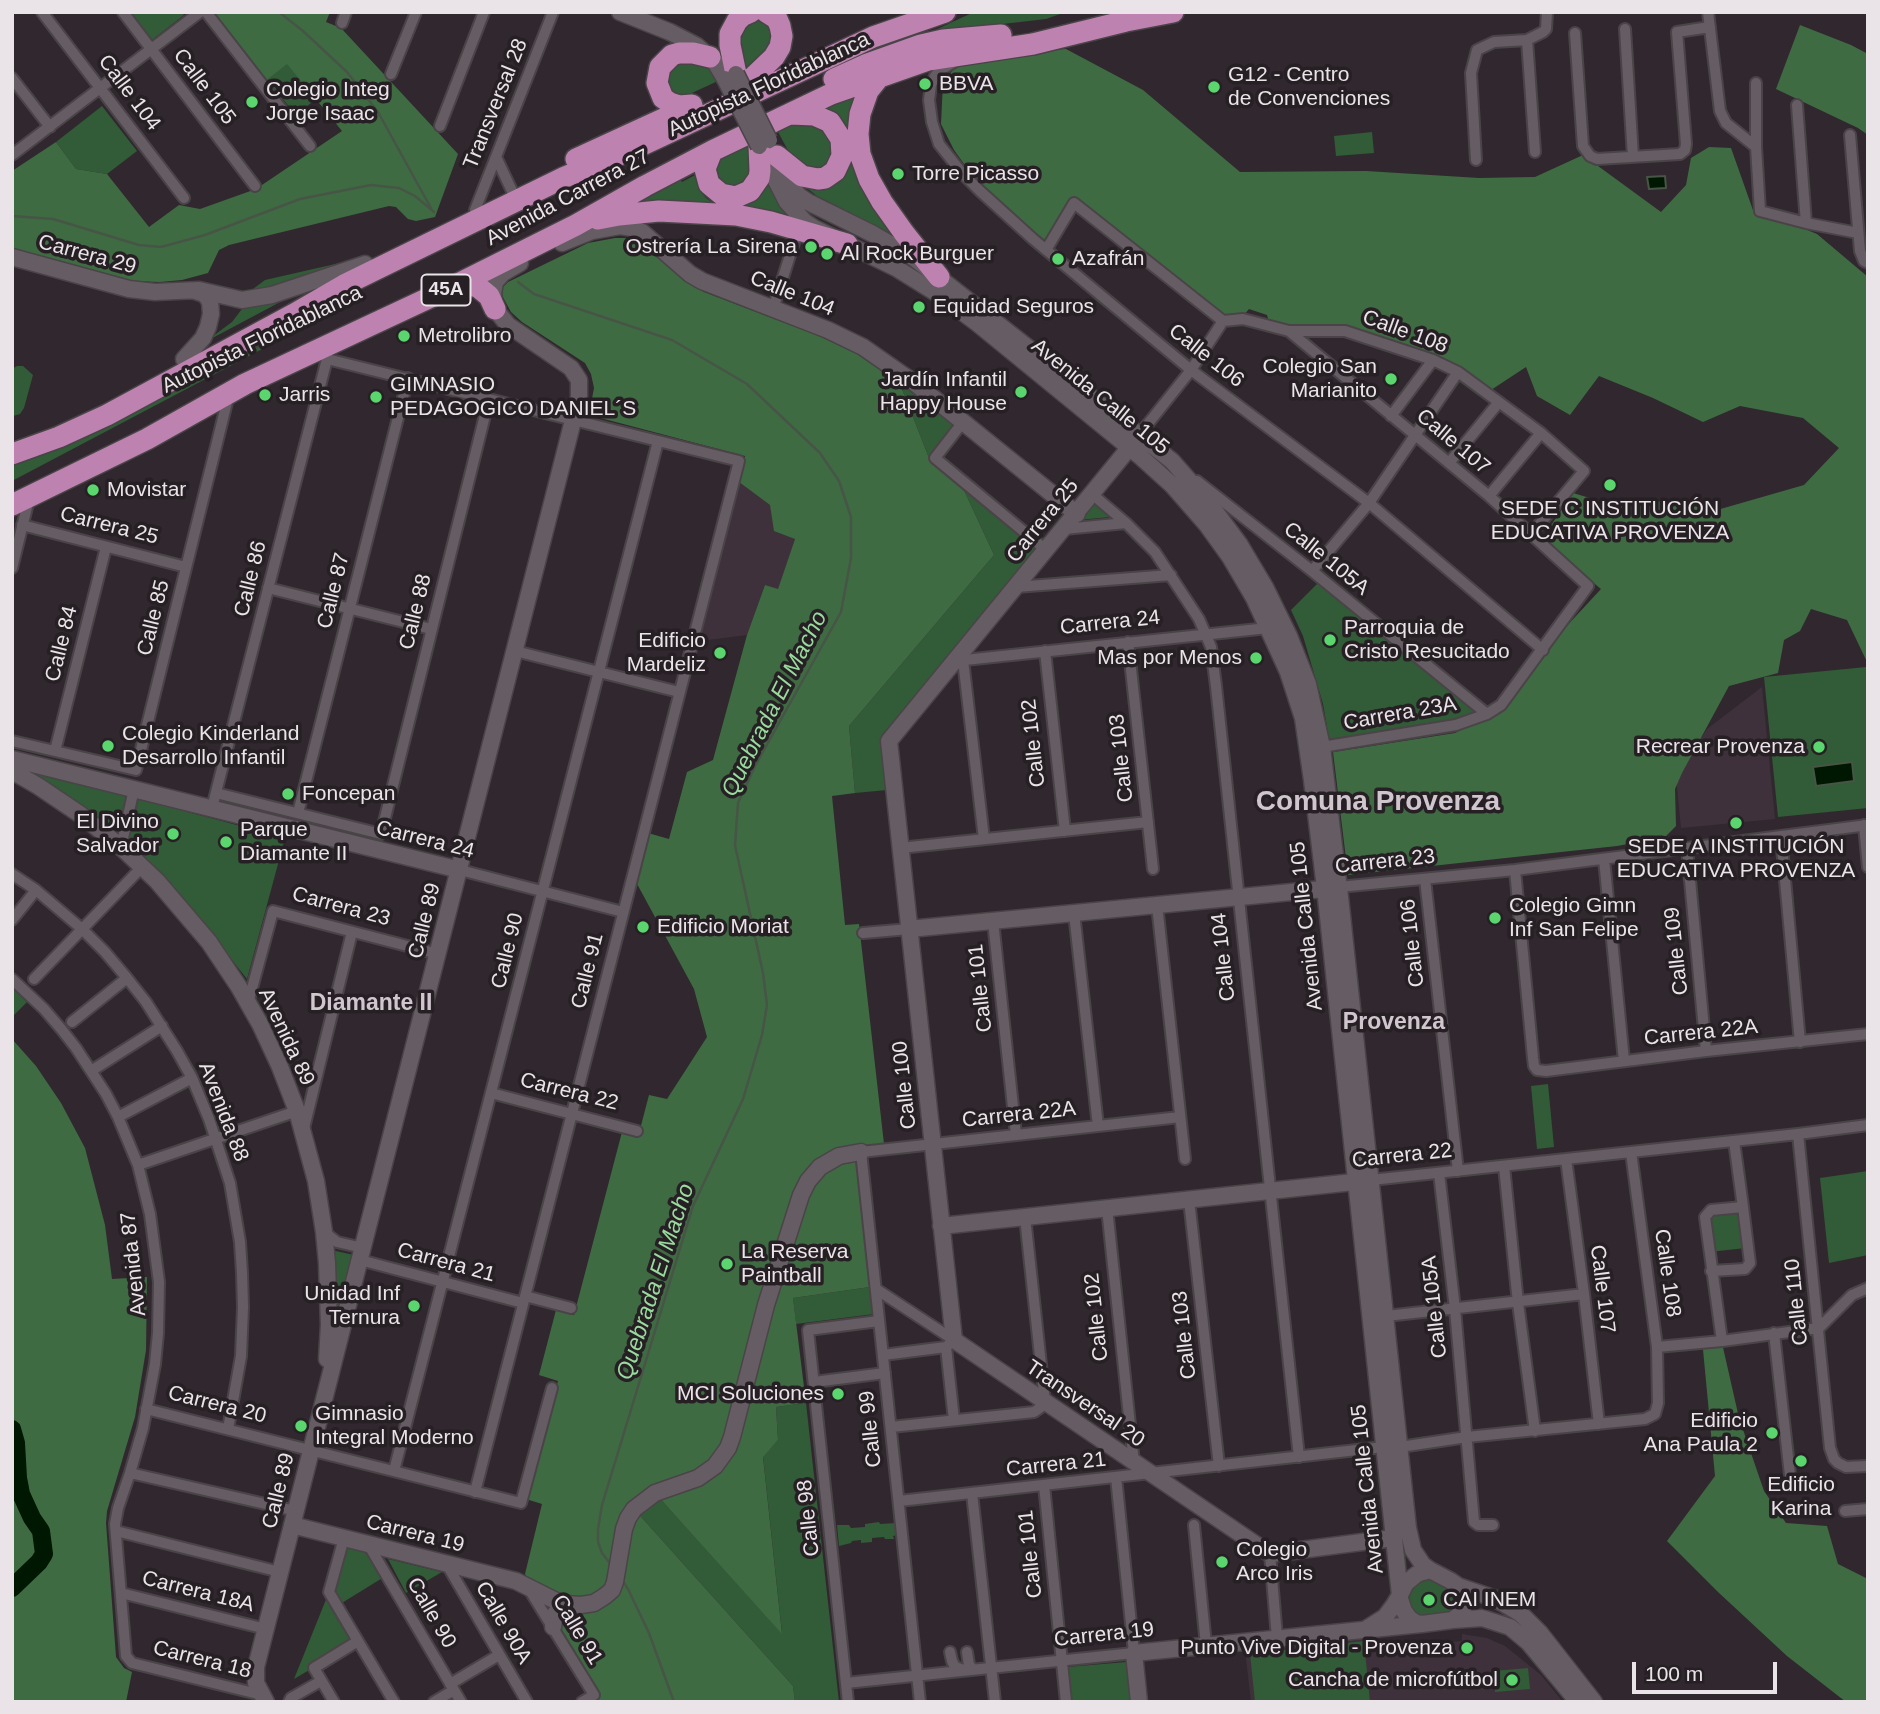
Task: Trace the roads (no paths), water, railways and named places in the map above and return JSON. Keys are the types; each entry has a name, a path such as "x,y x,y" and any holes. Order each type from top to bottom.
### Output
{"highway":[{"path":"751,12 737,21 730,34 737,77 774,58 780,47 780,26 777,19 766,12"},
{"name":"Autopista Floridablanca","path":"12,454 59,437 107,415 344,285 565,177 627,153 873,37 945,12"},
{"name":"Autopista Floridablanca","path":"18,498 562,219 620,184 853,70 921,45 943,40 1047,30 1116,12"},
{"name":"Avenida Carrera 27","path":"18,498 147,439 250,382 325,353 576,225 712,151 831,94 928,60 1033,44 1173,12"},
{"name":"Avenida Carrera 27","path":"12,444 83,412 312,289 582,156 695,105 737,77 911,13"},
{"path":"695,105 679,106 663,98 657,83 660,67 672,55 680,53 710,57"},
{"path":"807,92 831,94 853,70"},
{"path":"880,76 868,92 860,114 860,154 869,180 881,200 939,276"},
{"path":"712,151 705,169 709,184 720,194 736,197 750,191 759,178 760,163 768,148 802,176 825,178 835,171 842,156 841,139 830,122 814,114 789,114"},
{"path":"576,225 639,212 683,211 736,215 847,244"},
{"path":"447,289 464,284 478,287 489,296 495,309"}],"street":[{"name":"Calle 104","path":"42,12 184,198"},
{"name":"Calle 105","path":"123,12 255,186"},
{"path":"12,155 200,12"},
{"path":"206,12 310,146"},
{"path":"391,74 416,12"},
{"path":"440,126 484,12"},
{"name":"Transversal 28","path":"475,210 553,12"},
{"path":"621,12 697,46 737,77"},
{"path":"1476,160 1471,73 1477,50 1494,43 1527,40 1546,29 1547,12"},
{"path":"1708,12 1720,111 1726,123 1756,147"},
{"path":"1575,33 1583,146 1590,156 1597,159 1680,154 1685,150 1677,32 1710,27"},
{"path":"1625,29 1633,157"},
{"path":"670,32 689,36 712,46 722,53 737,77"},
{"path":"1527,40 1535,152"},
{"name":"Calle 106","path":"959,54 954,62 935,76 929,100 939,144 962,173 1046,250 1191,370 1368,503 1543,650"},
{"name":"Avenida Calle 105","path":"737,77 768,148 781,192 797,214 814,228 896,268 940,296 1134,441 1172,461 1225,523 1265,587 1285,626 1304,673 1322,747 1332,888 1392,1447 1410,1540 1419,1559 1430,1570"},
{"path":"12,78 50,127"},
{"path":"1756,83 1760,211 1857,233"},
{"path":"1797,105 1806,223"},
{"path":"1850,135 1857,233 1860,251 1864,261 1868,263"},
{"name":"Avenida Calle 105","path":"768,148 795,192 804,200 895,246 939,276 1134,441 1207,525 1241,576 1288,672 1303,718 1332,888"},
{"path":"496,157 512,191"},
{"path":"1046,250 1074,203 1223,321"},
{"name":"Calle 104","path":"495,309 495,282 508,269 579,235 623,226 642,232 690,274 702,281 828,330 863,347 916,384 1076,514"},
{"path":"773,309 798,230"},
{"name":"Carrera 29","path":"12,257 129,289 155,292 193,290 251,300 365,264"},
{"path":"184,359 203,338 211,314 207,297 193,290"},
{"name":"Calle 89","path":"264,1698 255,1673 580,389 576,373 567,363 508,325 495,309"},
{"name":"Calle 108","path":"1223,321 1243,320 1289,331 1345,331 1433,360 1458,372 1541,433 1584,471 1532,533"},
{"name":"Carrera 25","path":"889,741 959,660 1191,370 1223,321"},
{"name":"Calle 107","path":"1289,331 1489,496 1588,586"},
{"path":"325,353 408,378 658,441"},
{"name":"Calle 86","path":"214,801 325,353"},
{"path":"1391,416 1433,360"},
{"path":"1312,571 1368,503 1458,372"},
{"name":"Calle 87","path":"298,813 408,378"},
{"name":"Calle 85","path":"55,751 136,770 229,394"},
{"name":"Calle 88","path":"298,813 381,834 489,399"},
{"path":"1449,463 1499,402"},
{"path":"963,422 935,458 1046,550"},
{"path":"1489,496 1541,433"},
{"name":"Calle 91","path":"475,1492 739,461 658,441"},
{"name":"Calle 90","path":"394,1471 658,441"},
{"name":"Calle 105A","path":"1172,461 1487,714"},
{"name":"Calle 104","path":"1092,494 1154,552 1194,610 1207,634 1215,674 1299,1457"},
{"path":"12,568 22,525 18,498"},
{"path":"1064,529 1126,523"},
{"name":"Carrera 25","path":"22,525 186,567"},
{"name":"Calle 84","path":"55,751 106,547"},
{"path":"1016,587 1171,575"},
{"name":"Carrera 23A","path":"1322,747 1457,725 1487,714 1501,705 1588,586"},
{"path":"268,588 431,629"},
{"name":"Carrera 24","path":"959,660 1268,628"},
{"name":"Calle 103","path":"1128,642 1153,869"},
{"path":"515,651 680,692"},
{"name":"Calle 102","path":"1045,651 1065,831"},
{"path":"959,660 984,839"},
{"path":"12,741 55,751"},
{"name":"Calle 100","path":"889,741 941,1226 954,1420"},
{"name":"Carrera 24","path":"15,766 214,801 460,870 623,912"},
{"name":"Avenida 89","path":"15,766 121,847 198,928 248,1003 275,1056 303,1130 316,1181 324,1232 329,1325 319,1418"},
{"path":"121,847 134,789"},
{"path":"214,801 298,813"},
{"path":"900,848 1148,822"},
{"path":"1866,825 1868,867"},
{"name":"Carrera 23","path":"909,929 1516,870 1866,825"},
{"path":"1781,836 1800,1042"},
{"name":"Calle 109","path":"1687,848 1706,1051"},
{"path":"1604,859 1624,1060"},
{"path":"34,979 142,867"},
{"name":"Carrera 22A","path":"1516,870 1533,1058 1534,1066 1539,1070 1868,1034"},
{"name":"Avenida 88","path":"12,874 36,890 82,929 127,978 162,1026 192,1078 216,1139 230,1183 243,1273 241,1356 228,1429"},
{"name":"Calle 106","path":"1425,879 1458,1171"},
{"path":"12,920 36,890"},
{"path":"1157,905 1185,1159"},
{"name":"Carrera 23","path":"248,1003 273,911 438,954"},
{"path":"1074,913 1098,1126"},
{"name":"Calle 101","path":"993,921 1016,1135"},
{"path":"863,933 909,929"},
{"path":"303,1130 352,932"},
{"path":"72,1022 127,978"},
{"name":"Avenida 87","path":"12,979 44,1009 91,1071 118,1118 138,1165 150,1214 160,1300 156,1356 146,1409 118,1508 116,1531 125,1650 126,1656 132,1662"},
{"path":"91,1071 162,1026"},
{"path":"118,1118 192,1078"},
{"name":"Carrera 22","path":"491,1093 637,1130"},
{"path":"138,1165 297,1111"},
{"name":"Carrera 22A","path":"861,1152 1180,1116"},
{"name":"Carrera 22","path":"941,1226 1868,1125"},
{"name":"Calle 110","path":"1798,1134 1830,1448 1838,1463 1846,1466 1868,1466"},
{"path":"1711,1271 1745,1269 1750,1263 1734,1141"},
{"path":"553,1627 555,1614 566,1604 594,1603 612,1590 624,1529 634,1509 655,1493 698,1478 715,1466 728,1448 766,1305 801,1195 820,1167 839,1156 861,1152"},
{"name":"Calle 99","path":"861,1152 920,1702"},
{"name":"Calle 108","path":"1631,1152 1657,1347 1658,1399"},
{"name":"Calle 107","path":"1566,1159 1599,1424"},
{"path":"1504,1166 1535,1431"},
{"name":"Calle 105A","path":"1438,1173 1455,1309 1474,1522 1478,1525 1493,1525"},
{"name":"Avenida Calle 105","path":"1363,1181 1385,1316 1394,1538 1400,1595"},
{"name":"Calle 103","path":"1189,1200 1219,1466"},
{"path":"1721,1341 1705,1217 1712,1210 1743,1207"},
{"name":"Calle 102","path":"1107,1208 1134,1463"},
{"path":"891,1427 1034,1412 1042,1408 1045,1402 1025,1217"},
{"name":"Carrera 21","path":"324,1232 362,1254 443,1282 571,1308"},
{"path":"1657,1347 1819,1328 1852,1295 1868,1288"},
{"name":"Transversal 20","path":"876,1289 950,1343 1045,1402 1270,1554"},
{"path":"1385,1316 1584,1294"},
{"name":"Calle 98","path":"848,1702 808,1330 879,1321"},
{"path":"1774,1333 1790,1475"},
{"path":"883,1355 950,1343"},
{"path":"814,1382 885,1373"},
{"name":"Carrera 20","path":"146,1409 521,1503 552,1388"},
{"name":"Carrera 21","path":"899,1501 1645,1419 1656,1415 1658,1399"},
{"name":"Carrera 19","path":"130,1473 294,1518 344,1538 516,1581 566,1604"},
{"path":"1116,1477 1139,1702"},
{"name":"Calle 101","path":"1044,1485 1066,1702"},
{"path":"972,1493 995,1702"},
{"path":"1845,1511 1868,1509"},
{"path":"1194,1525 1206,1645"},
{"path":"116,1531 280,1572"},
{"path":"344,1538 329,1592 394,1702"},
{"path":"1277,1638 1270,1554 1394,1538"},
{"name":"Calle 90","path":"368,1544 460,1702"},
{"name":"Calle 90A","path":"446,1563 527,1702"},
{"path":"1366,1629 1385,1617 1411,1578 1430,1570 1458,1586 1496,1599 1521,1614 1540,1633 1594,1702"},
{"name":"Calle 91","path":"527,1586 594,1695 582,1702"},
{"path":"1453,1620 1463,1611 1465,1604 1458,1586"},
{"name":"Carrera 18A","path":"121,1593 266,1629"},
{"path":"1400,1595 1409,1618 1416,1623 1482,1618 1500,1622 1517,1632 1578,1702"},
{"name":"Carrera 19","path":"846,1682 1422,1624"},
{"path":"334,1702 314,1668 358,1641"},
{"path":"950,1652 955,1667 969,1670 967,1652"},
{"path":"434,1702 499,1655"},
{"name":"Carrera 18","path":"132,1662 264,1698"},
{"path":"289,1702 291,1698 321,1681"}],"waterway":[{"path":"279,12 347,72 378,112 432,210"},
{"name":"Quebrada El Macho","path":"12,216 53,219 139,245 161,247 205,235 300,199 371,185 399,188 415,196 434,212"},
{"name":"Quebrada El Macho","path":"518,282 534,294 672,340 747,384 820,453 839,481 851,517 851,558 841,612 755,766 738,803 735,845 763,973 767,1005 762,1035 743,1099 693,1206 602,1505 598,1542 612,1566"},
{"path":"12,1429 21,1494 41,1531 44,1554 12,1588"},
{"name":"Quebrada El Macho","path":"622,1580 649,1633 674,1702"}],"place":[{"name":"BBVA","path":"925,84"},
{"name":"G12 - Centro de Convenciones","path":"1214,87"},
{"name":"Colegio Integ Jorge Isaac","path":"252,102"},
{"name":"Torre Picasso","path":"898,174"},
{"name":"Ostrería La Sirena","path":"811,247"},
{"name":"Al Rock Burguer","path":"827,254"},
{"name":"Azafrán","path":"1058,259"},
{"name":"Equidad Seguros","path":"919,307"},
{"name":"Metrolibro","path":"404,336"},
{"name":"Colegio San Marianito","path":"1391,379"},
{"name":"Jardín Infantil Happy House","path":"1021,392"},
{"name":"Jarris","path":"265,395"},
{"name":"GIMNASIO PEDAGOGICO DANIEL´S","path":"376,397"},
{"name":"SEDE C INSTITUCIÓN EDUCATIVA PROVENZA","path":"1610,485"},
{"name":"Movistar","path":"93,490"},
{"name":"Parroquia de Cristo Resucitado","path":"1330,640"},
{"name":"Edificio Mardeliz","path":"720,653"},
{"name":"Mas por Menos","path":"1256,658"},
{"name":"Colegio Kinderland Desarrollo Infantil","path":"108,746"},
{"name":"Recrear Provenza","path":"1819,747"},
{"name":"Foncepan","path":"288,794"},
{"name":"SEDE A INSTITUCIÓN EDUCATIVA PROVENZA","path":"1736,823"},
{"name":"El Divino Salvador","path":"173,834"},
{"name":"Parque Diamante II","path":"226,842"},
{"name":"Colegio Gimn Inf San Felipe","path":"1495,918"},
{"name":"Edificio Moriat","path":"643,927"},
{"name":"La Reserva Paintball","path":"727,1264"},
{"name":"Unidad Inf Ternura","path":"414,1306"},
{"name":"MCI Soluciones","path":"838,1394"},
{"name":"Gimnasio Integral Moderno","path":"301,1426"},
{"name":"Edificio Ana Paula 2","path":"1772,1433"},
{"name":"Edificio Karina","path":"1801,1461"},
{"name":"Colegio Arco Iris","path":"1222,1562"},
{"name":"CAI INEM","path":"1429,1600"},
{"name":"Punto Vive Digital - Provenza","path":"1467,1648"},
{"name":"Cancha de microfútbol","path":"1512,1680"}],"district":[{"name":"Comuna Provenza","path":"1378,802"},
{"name":"Diamante II","path":"371,1004"},
{"name":"Provenza","path":"1394,1023"}]}
